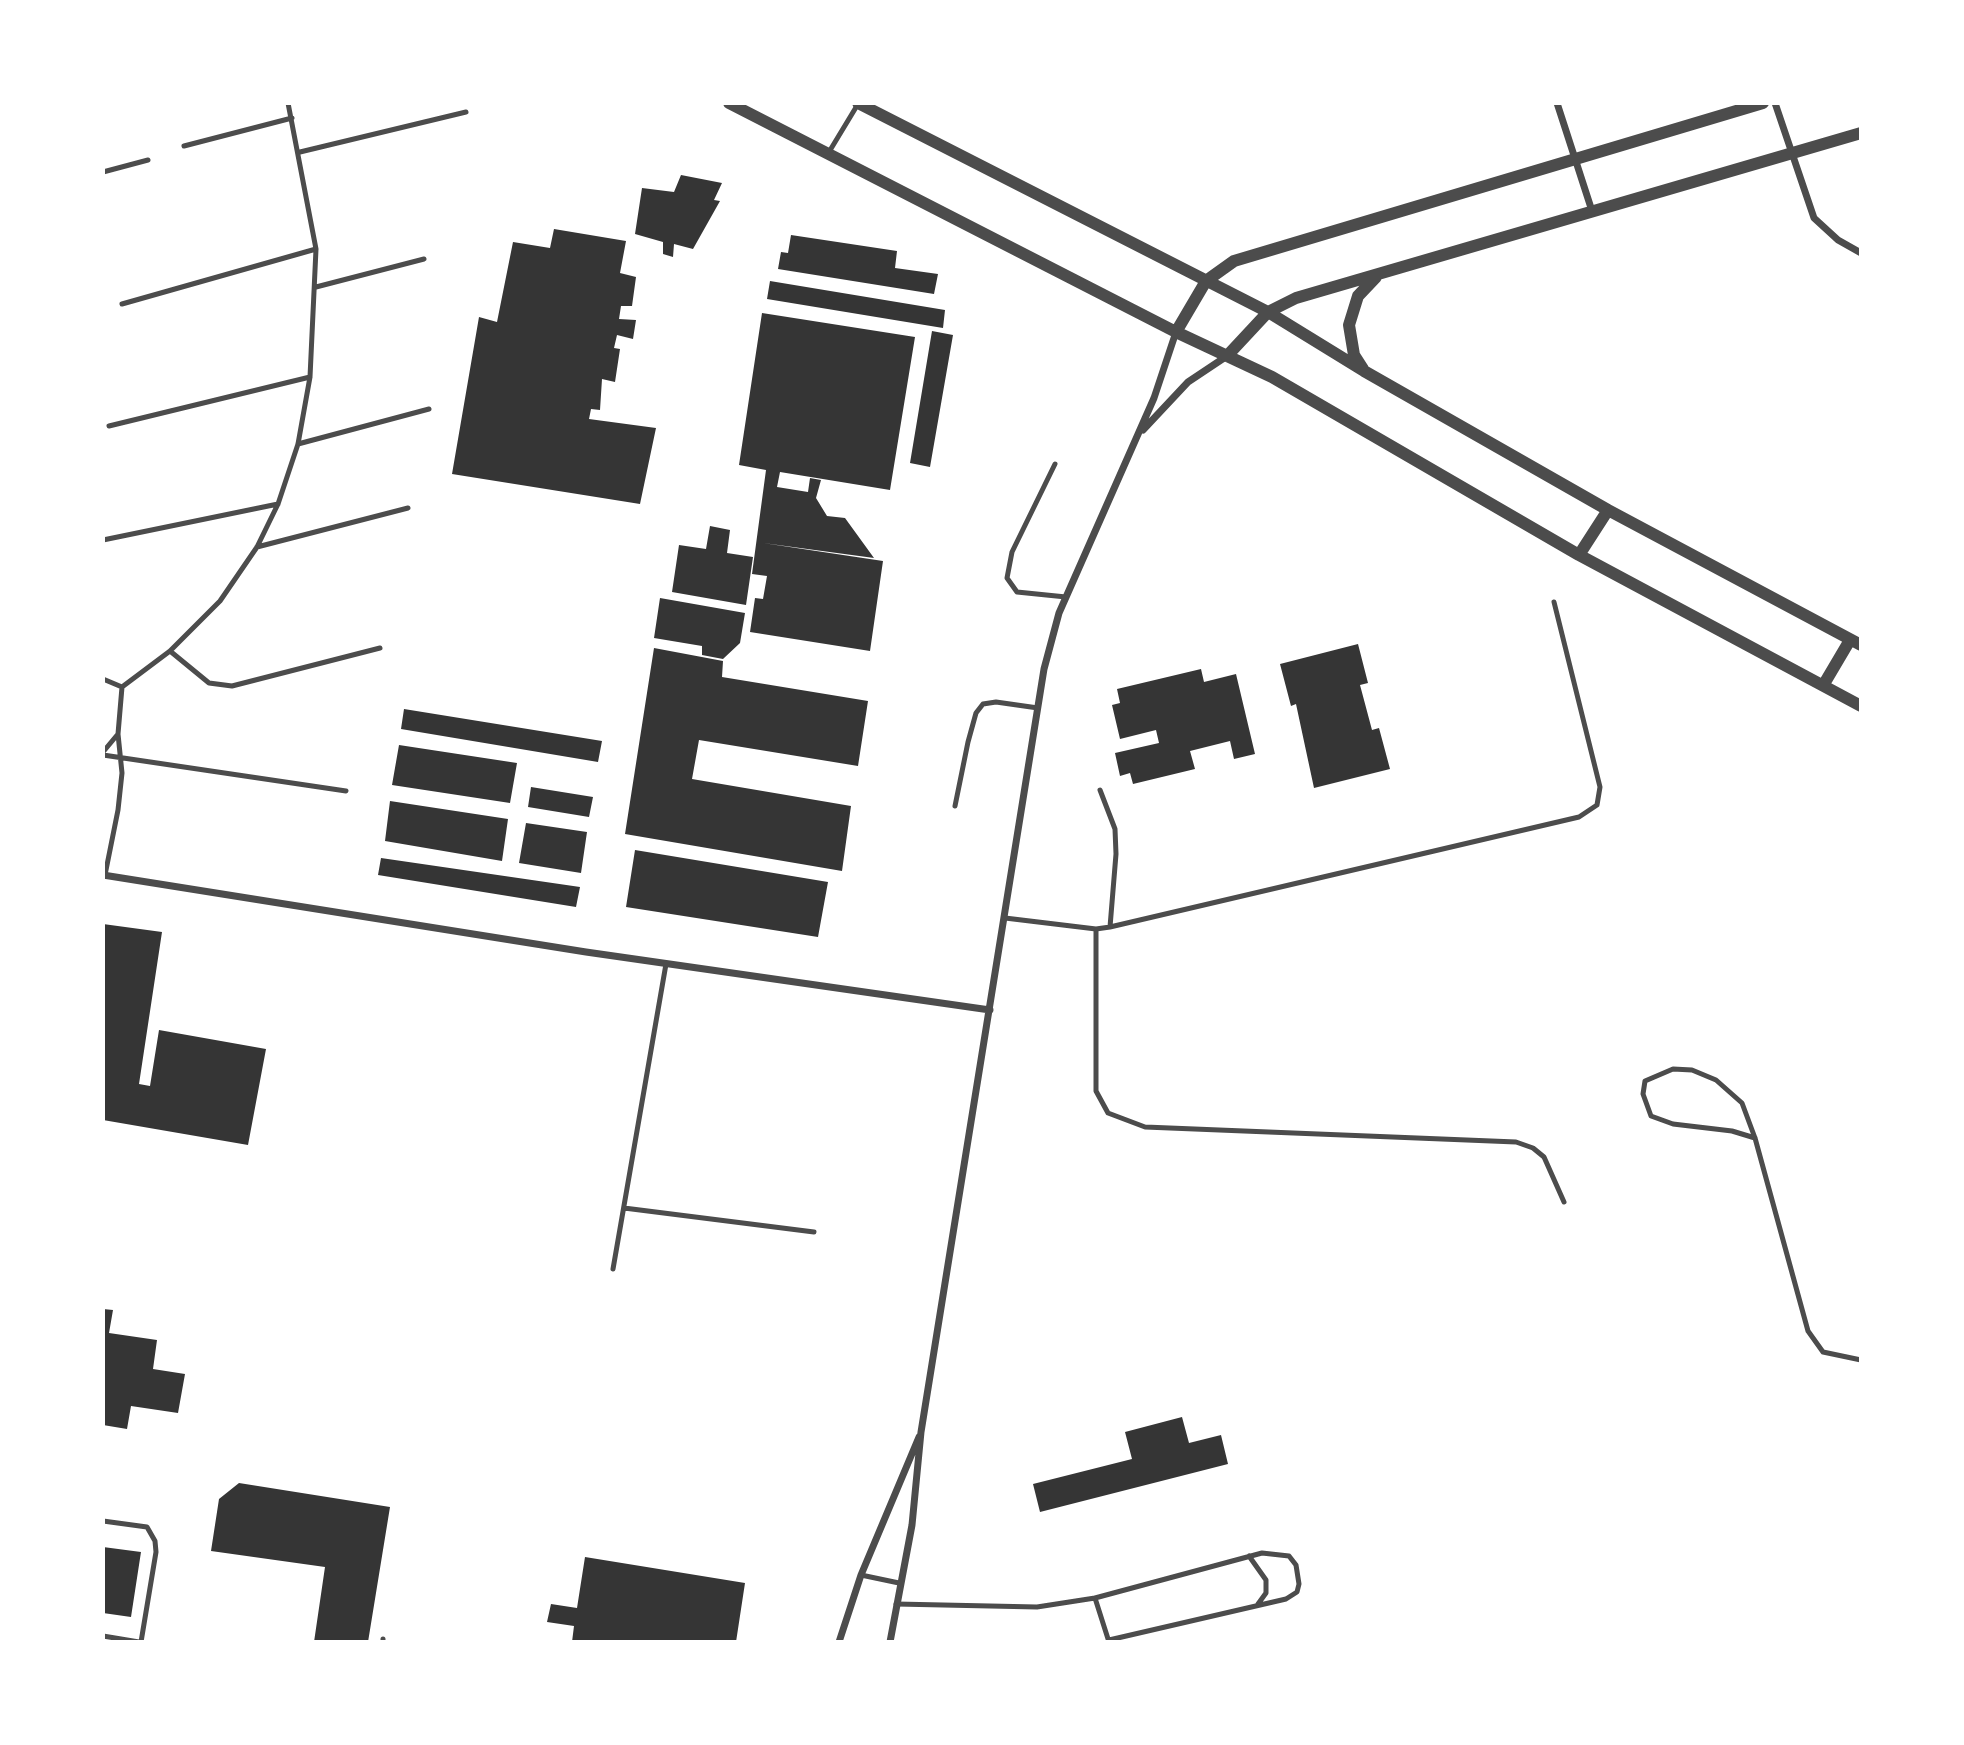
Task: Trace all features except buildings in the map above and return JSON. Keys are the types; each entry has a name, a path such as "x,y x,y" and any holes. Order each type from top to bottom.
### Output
{"street":[{"path":"729,103 827,156 1176,332 1272,377 1579,555 1861,706"},
{"path":"1557,103 1592,211"},
{"path":"890,1642 912,1525 921,1432 1038,708 1055,628 1066,597 1138,436 1176,332 1206,281 1234,261 1763,103"},
{"path":"1775,103 1790,154 1814,218 1838,240 1861,253"},
{"path":"858,104 1268,312 1364,371 1608,510 1855,643 1824,684"},
{"path":"1138,436 1188,382 1227,356 1268,312 1296,298 1861,133"},
{"path":"1364,371 1354,355 1349,325 1358,296 1379,274"},
{"path":"1579,555 1608,510"},
{"path":"104,875 666,964 990,1010"},
{"path":"839,1642 861,1575 921,1432"}],"lane":[{"path":"104,875 118,810 121,758 118,734 122,687 170,651 220,601 257,547 278,503 298,444 310,377 316,249 300,152 288,103"},
{"path":"827,156 858,104"},
{"path":"300,152 466,112"},
{"path":"184,146 292,118"},
{"path":"103,172 148,160"},
{"path":"122,304 316,249"},
{"path":"316,287 424,259"},
{"path":"109,426 310,377"},
{"path":"298,444 429,409"},
{"path":"1055,464 1012,552 1007,578 1017,592 1066,597"},
{"path":"103,540 278,503"},
{"path":"257,547 408,508"},
{"path":"1005,918 1096,929 1110,928 1579,817 1597,805 1601,786 1554,602"},
{"path":"170,651 209,683 232,686 380,648"},
{"path":"103,680 122,687"},
{"path":"955,806 976,713 984,704 996,702 1038,708"},
{"path":"118,734 103,753 121,758 346,791"},
{"path":"1100,790 1115,829 1116,854 1110,928"},
{"path":"1096,929 1096,1091 1108,1113 1145,1127 1516,1142 1533,1148 1544,1157 1564,1202"},
{"path":"613,1269 666,964"},
{"path":"1755,1138 1732,1131 1673,1124 1651,1116 1643,1094 1645,1082 1673,1069 1692,1070 1716,1080 1742,1103 1755,1138 1808,1331 1823,1352 1861,1360"},
{"path":"624,1208 814,1232"},
{"path":"103,1521 147,1527 155,1541 156,1552 140,1642 103,1636"},
{"path":"896,1604 1037,1607 1095,1598 1262,1553 1289,1556 1299,1575 1297,1592 1286,1599 1109,1641 1095,1598"},
{"path":"1249,1556 1266,1580 1266,1593 1256,1605"},
{"path":"861,1575 899,1583"}]}
